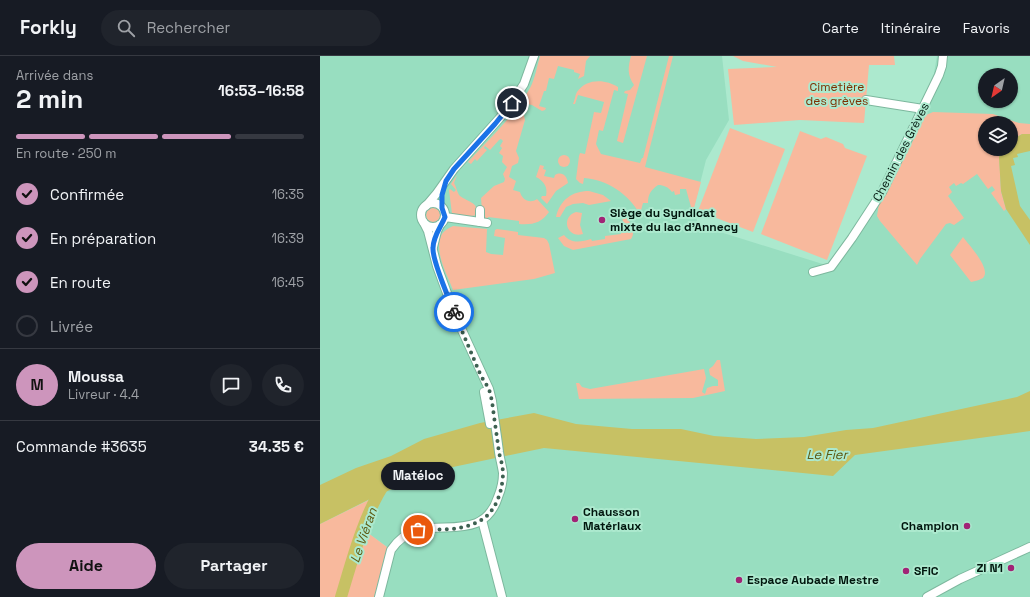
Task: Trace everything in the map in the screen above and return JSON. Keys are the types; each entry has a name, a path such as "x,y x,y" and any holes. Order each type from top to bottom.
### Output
{"street":[{"path":"378,597 391,550 396,543 402,538 418,530 473,525 482,520 496,505 500,493 498,462 489,402 481,376 455,315 437,266 433,248 422,220 422,213 454,169 506,111 524,84 534,56"},
{"name":"Chemin des Grèves","path":"813,272 831,267 887,185 939,75 943,56"},
{"path":"866,100 923,109"},
{"path":"445,217 442,208 442,195 446,181"},
{"path":"426,206 435,204 442,208"},
{"path":"445,217 484,223 480,210"},
{"path":"433,248 437,231 445,217"},
{"path":"424,223 432,227 440,224"},
{"path":"482,520 502,597"},
{"path":"927,597 960,579 1030,547"}],"shaded area":[{"path":"320,56 722,56 729,120 706,160 694,207 698,225 829,266 854,240 939,74 934,73 937,56 1030,56 1030,597 375,597 391,550 364,530 374,497 320,524"}],"green space":[{"path":"540,56 590,56 586,61 584,76 578,79 580,74 574,72 574,70 558,66 554,79 549,78 546,91 544,91 539,106 546,108 545,110 542,111 532,105 527,104 523,111 525,120 516,151 519,158 518,163 512,166 509,177 516,181 513,190 520,192 524,199 529,201 537,199 549,212 540,221 528,224 519,224 519,221 488,217 488,219 486,219 482,211 481,198 494,186 504,182 505,179 503,174 507,167 502,162 503,156 499,153 502,148 500,146 503,141 501,139 499,140 490,150 485,146 484,148 487,150 477,161 475,159 471,164 468,162 517,108 524,98 533,81"},
{"path":"631,56 647,56 623,143 617,141 628,94 624,93 625,91 630,90 634,85 630,78 629,71"},
{"path":"669,56 673,56 645,167 701,182 694,208 691,207 686,189 680,189 680,194 675,195 674,191 672,192 662,185 658,185 650,192 648,203 643,203 640,214 623,194 609,185 593,179 584,178 583,184 576,179 579,156 580,153 585,154 594,112 601,113 604,102 578,95 575,104 573,104 577,92 581,87 591,82 608,82 618,87 618,91 614,90 603,131 599,130 596,144 601,154 640,163 643,158"},
{"name":"Cimetière des grèves","path":"733,56 894,56 895,65 869,65 864,123 800,120 734,125 728,69 777,67 743,61"},
{"path":"933,112 993,114 999,116 978,116 978,156 999,156 1001,191 1006,209 1004,211 991,193 995,190 992,186 988,189 977,174 963,184 961,183 956,186 954,183 949,187 952,192 948,196 964,218 954,225 950,223 946,224 917,265 877,216 879,204 891,184 926,115"},
{"path":"1018,123 1030,124 1030,134 1022,134 1018,137"},
{"path":"730,128 785,149 753,232 698,211"},
{"path":"800,131 821,139 826,137 843,144 845,148 867,156 827,260 761,234"},
{"path":"566,155 569,156 569,166 562,167 559,166 558,159 559,156"},
{"path":"540,165 544,166 543,169 546,170 544,176 554,178 555,175 562,174 567,178 568,183 556,191 547,204 541,198 542,196 546,196 546,187 541,180 536,177"},
{"path":"457,175 454,183 458,194 474,204 477,210 477,215 466,217 452,214 449,190 450,189 454,192 456,190 451,184"},
{"path":"589,191 603,195 611,201 589,205 583,203 573,204 566,207 560,217 556,217 560,206 564,201 577,193"},
{"path":"433,208 438,210 440,215 438,220 433,222 428,220 426,215 428,210"},
{"path":"576,212 582,213 580,225 583,234 577,235 570,231 568,227 568,218"},
{"path":"622,213 625,214 632,226 633,236 631,239 573,250 564,246 558,238 564,235 573,241 591,239 592,241 605,239 605,236 621,234 620,224 623,224"},
{"path":"453,226 487,229 486,252 491,254 503,255 505,238 494,236 495,230 497,229 518,232 518,235 544,238 549,244 555,273 534,279 453,290 442,262 439,247 442,234"},
{"path":"963,237 982,263 985,274 983,278 971,282 950,255"},
{"path":"717,360 720,360 725,391 693,398 579,399 576,383 579,383 582,387 590,389 704,369 706,378 702,392 705,394 707,388 718,386 718,380 710,375 709,369"},
{"path":"375,497 364,530 391,550 375,597 320,597 320,524"}],"water":[{"path":"1022,134 1030,134 1030,151 1018,154 1018,137"},
{"path":"999,156 1018,156 1013,158 1015,165 1011,166 1020,206 1030,220 1030,245 1006,209 1001,191"},
{"name":"Le Fier","path":"1030,391 1030,431 855,455 833,476 544,448 434,471 376,496 320,524 320,485 356,468 391,456 424,439 480,423 534,413 576,424 632,429 681,429 714,436 756,439 804,437 846,430 873,428 1017,397"}],"waterway":[{"name":"Le Viéran","path":"341,597 354,553 365,523 385,483"}],"way so far":[{"path":"418,530 473,525 489,514 496,505 500,493 503,474 489,389 481,376 454,312"}],"place":[{"name":"Siège du Syndicat mixte du lac d'Annecy","path":"602,220"},
{"name":"Chausson Matériaux","path":"575,519"},
{"name":"Champion","path":"967,526"},
{"name":"Matéloc","path":"418,530"},
{"name":"ZI N1","path":"1011,568"},
{"name":"SFIC","path":"906,571"},
{"name":"Espace Aubade Mestre","path":"739,580"}],"route":[{"path":"454,312 437,266 433,248 437,231 445,217 442,208 442,195 446,181 454,169 477,145 512,103"}]}
